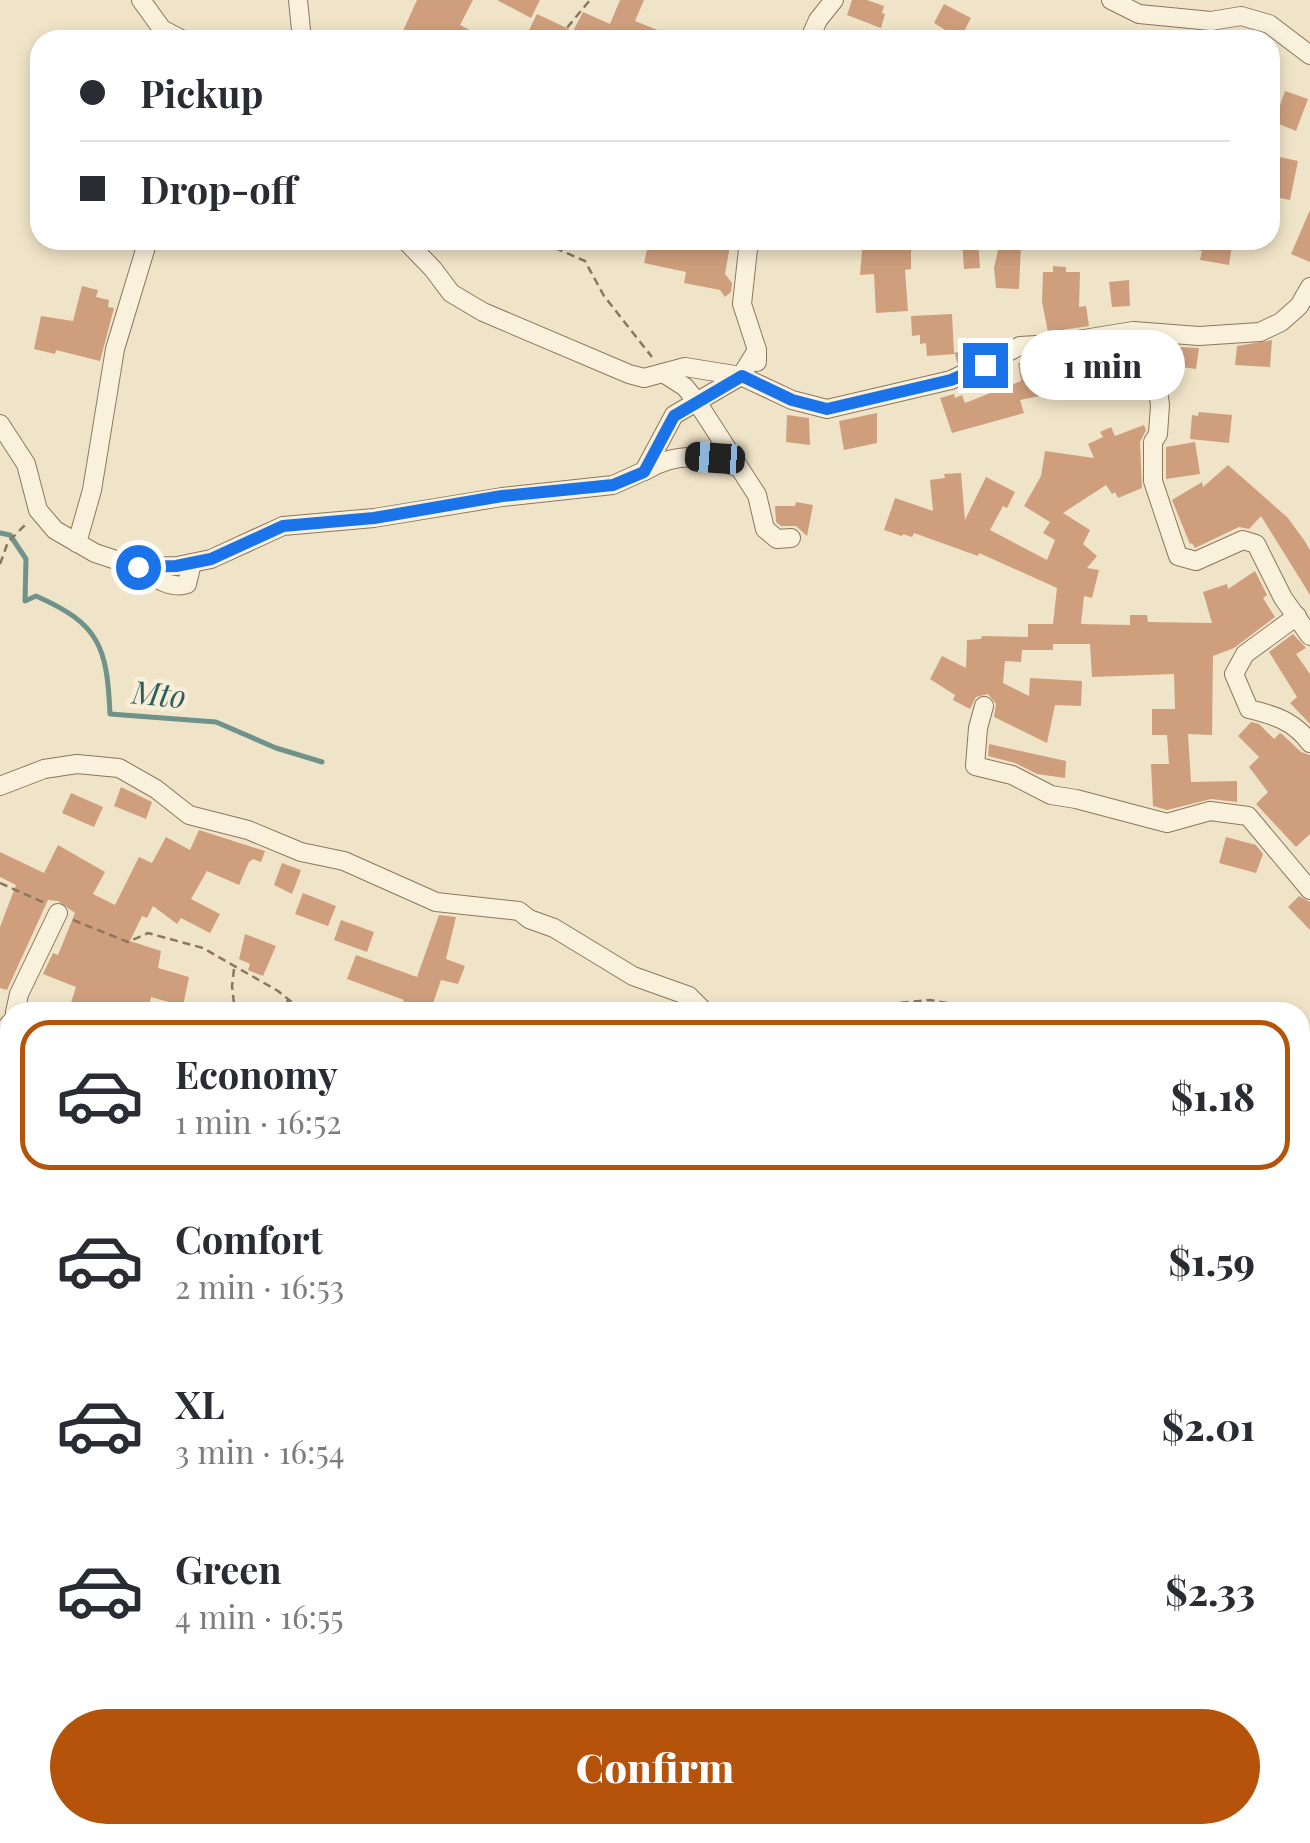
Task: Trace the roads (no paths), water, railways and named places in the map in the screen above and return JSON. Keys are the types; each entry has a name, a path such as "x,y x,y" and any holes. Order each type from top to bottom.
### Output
{"street":[{"path":"141,0 164,30"},
{"path":"298,0 301,30"},
{"path":"814,30 834,0"},
{"path":"1111,0 1139,14 1211,20 1241,16 1277,30"},
{"path":"1280,32 1310,55"},
{"path":"77,543 92,490 115,349 145,250"},
{"path":"415,250 451,293 483,312 629,374 644,378 685,367 748,380 827,409 951,380 1020,346 1133,331 1199,336 1260,332 1304,310 1310,287"},
{"path":"644,472 674,416 748,380 758,350 742,304 748,250"},
{"path":"1150,333 1160,406 1154,442 1154,481 1178,556 1196,560 1243,540 1256,544 1284,598 1310,636"},
{"path":"663,373 685,387 697,402 757,495 765,529 778,539 792,538"},
{"path":"0,424 26,464 38,510 54,530 179,587 188,584 192,563 211,559 283,526 374,518 502,496 613,485 660,461 688,456 715,458 736,467"},
{"path":"1297,616 1245,654 1234,674 1249,709 1279,716 1300,730 1310,743"},
{"path":"984,706 975,766 1012,775 1051,796 1167,823 1210,811 1248,816 1310,890"},
{"path":"0,786 44,768 77,764 119,768 189,815 248,830 302,852 344,861 436,902 519,911 633,976 689,996 695,1002"},
{"path":"17,1002 58,913"}],"waterway":[{"name":"Mto","path":"0,533 10,535 26,559 25,601 36,596 57,606 87,628 96,640 106,671 110,714 216,722 276,748 322,762"}]}
